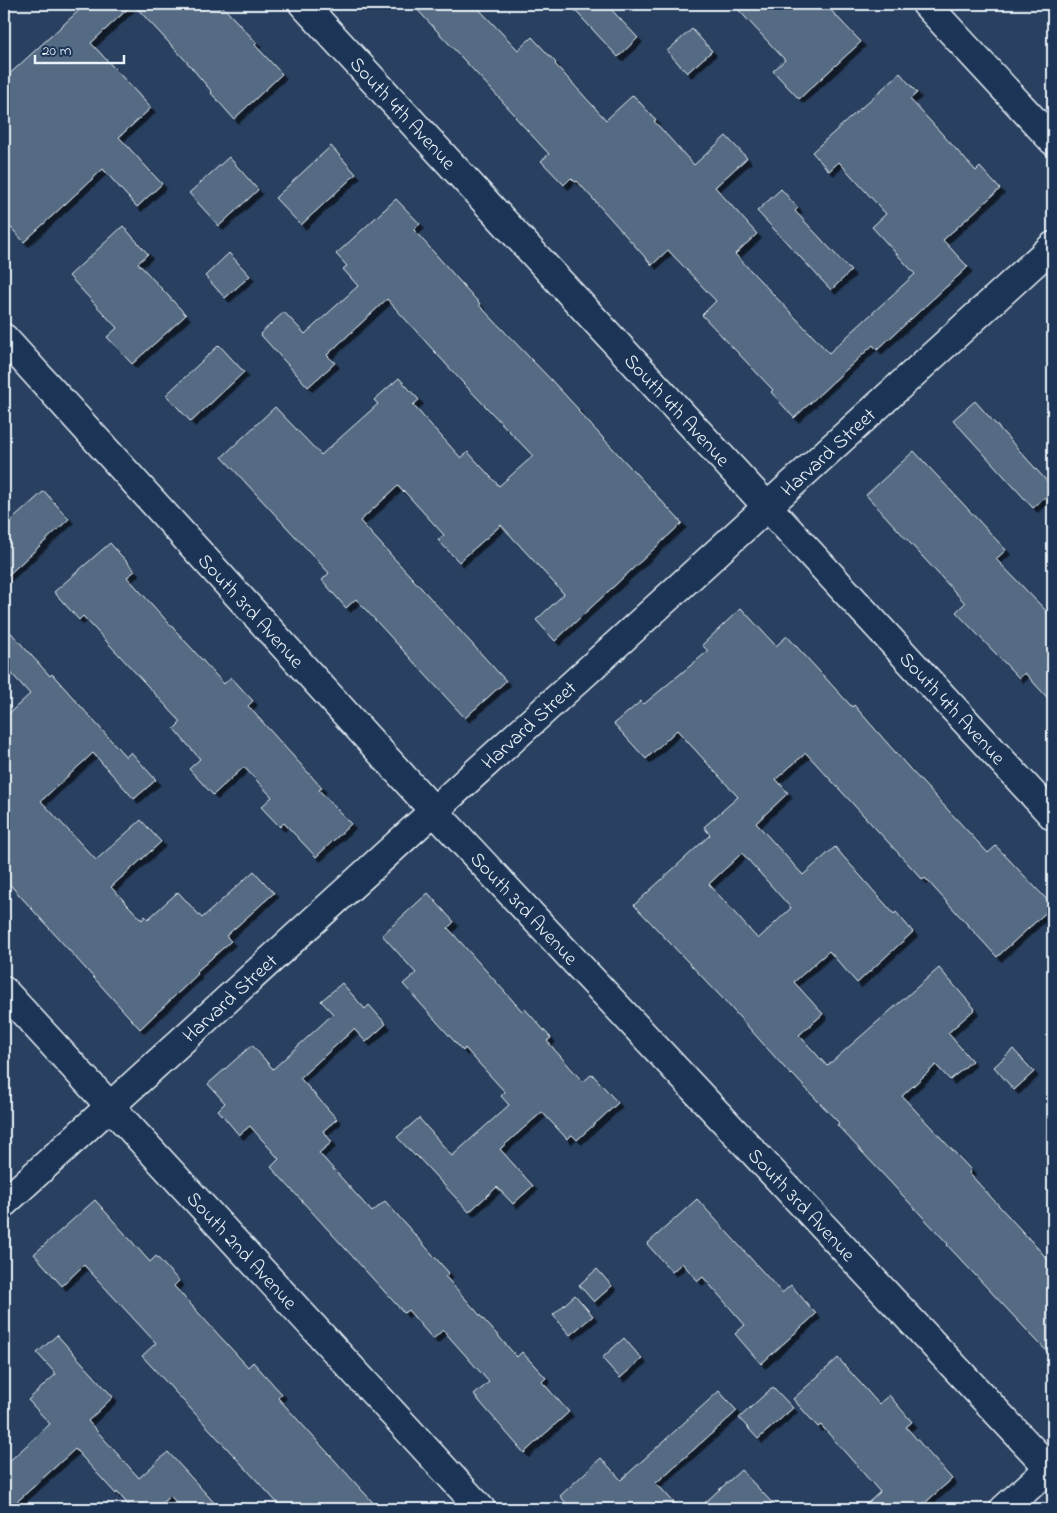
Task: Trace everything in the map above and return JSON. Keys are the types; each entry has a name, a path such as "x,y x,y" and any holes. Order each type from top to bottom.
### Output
{"street":[{"name":"South 4th Avenue","path":"303,4 1053,816"},
{"path":"926,4 1053,140"},
{"name":"Harvard Street","path":"4,1202 1053,246"},
{"name":"South 3rd Avenue","path":"4,338 434,811 1052,1468"},
{"name":"South 2nd Avenue","path":"4,991 481,1509"},
{"path":"1004,1509 1052,1468"}],"building":[{"path":"86,4 133,4 91,43 151,108 119,137 162,184 137,207 103,169 24,242 4,220 4,79"},
{"path":"133,4 220,4 257,43 255,45 282,74 234,119 186,61"},
{"path":"412,4 474,4 518,50 532,37 606,120 633,95 694,165 726,136 747,158 715,187 757,234 735,254 829,353 915,274 872,227 886,214 839,162 829,171 812,152 900,73 917,93 910,99 976,171 980,167 1000,189 943,240 968,267 877,350 873,345 794,418 771,392 773,390 702,315 716,301 668,250 652,265 577,181 575,182 571,178 564,185 541,161 549,154"},
{"path":"569,4 606,4 638,38 618,57"},
{"path":"733,4 825,4 861,42 799,99 773,71 785,60"},
{"path":"692,29 712,51 687,73 667,51"},
{"path":"331,146 356,174 301,225 275,198"},
{"path":"229,157 258,190 219,226 189,193"},
{"path":"781,189 798,208 795,211 851,271 831,290 757,211"},
{"path":"396,199 420,224 414,230 479,305 555,384 682,523 555,641 536,620 564,594 501,525 459,562 438,540 444,535 398,486 360,521 506,681 465,718 356,599 346,608 322,580 329,573 222,457 275,407 321,455 378,404 374,400 399,378 419,400 413,405 461,458 468,452 499,486 533,456 387,299 327,355 335,363 308,387 260,334 284,312 305,334 358,286 343,269 347,266 336,254"},
{"path":"123,226 148,254 138,263 186,315 132,364 107,337 117,328 69,276"},
{"path":"229,253 250,276 225,298 205,276"},
{"path":"219,345 244,372 191,422 166,395"},
{"path":"975,401 1053,488 1033,508 953,420"},
{"path":"914,451 1006,550 996,559 1053,618 1053,704 1025,673 1019,678 956,612 965,603 866,495"},
{"path":"44,491 69,519 4,579 4,527"},
{"path":"110,543 135,571 127,577 224,684 231,677 253,701 248,706 322,788 319,790 351,824 316,857 284,823 280,827 261,807 272,797 244,767 213,795 189,769 200,759 174,729 181,722 83,616 79,620 54,592"},
{"path":"741,608 776,646 787,636 852,707 854,705 988,853 996,846 1053,906 997,957 806,753 776,779 788,793 756,823 803,875 835,847 894,914 896,912 913,932 857,983 829,951 794,982 823,1014 799,1035 827,1066 939,968 975,1009 948,1033 972,1061 950,1080 936,1065 902,1096 971,1170 969,1173 1053,1265 1053,1358 837,1125 839,1123 791,1075 725,1001 634,905 710,835 704,827 738,797 677,730 646,759 614,724 641,701 644,704 708,651 702,645","holes":["742,853 791,908 758,939 709,884"]},
{"path":"4,625 50,676 52,674 126,757 131,752 156,780 134,799 93,753 41,801 96,860 141,820 161,842 111,887 142,920 145,916 148,919 178,892 202,918 254,871 274,893 226,936 231,941 196,972 198,974 140,1029 4,878 4,718 30,694 4,665"},
{"path":"428,893 454,922 448,928 522,1011 525,1009 551,1038 547,1041 583,1082 592,1074 618,1103 577,1140 572,1135 567,1139 542,1112 500,1149 533,1186 513,1204 497,1187 469,1212 397,1137 419,1118 452,1156 509,1105 501,1096 505,1092 465,1048 463,1051 403,984 416,973 382,935"},
{"path":"342,983 365,1009 369,1005 386,1024 366,1042 354,1029 300,1078 337,1119 323,1131 332,1142 319,1153 372,1212 385,1201 449,1273 445,1276 517,1357 522,1352 546,1378 542,1382 569,1412 524,1453 474,1395 489,1382 443,1330 433,1339 408,1310 404,1313 271,1167 279,1159 250,1126 239,1135 218,1110 225,1103 208,1084 252,1045 273,1069 333,1014 321,1001"},
{"path":"1013,1049 1034,1072 1014,1090 994,1067"},
{"path":"697,1199 782,1293 791,1285 816,1314 761,1364 735,1334 745,1325 703,1277 698,1281 682,1263 672,1272 647,1244"},
{"path":"95,1200 150,1262 156,1256 179,1281 174,1286 248,1367 253,1362 282,1394 278,1398 379,1509 283,1509 142,1356 156,1343 84,1265 62,1286 34,1254"},
{"path":"597,1269 612,1286 594,1302 579,1285"},
{"path":"575,1295 593,1316 570,1335 553,1315"},
{"path":"57,1335 113,1397 88,1421 139,1478 168,1452 220,1509 183,1509 170,1496 155,1509 132,1509 75,1449 9,1509 4,1509 4,1466 50,1424 28,1400 56,1374 37,1353"},
{"path":"624,1338 642,1359 620,1378 602,1358"},
{"path":"838,1358 879,1404 889,1395 912,1422 906,1427 952,1479 918,1509 861,1509 880,1492 821,1425 818,1427 793,1399"},
{"path":"773,1387 793,1408 758,1439 739,1418"},
{"path":"719,1391 737,1411 656,1483 680,1509 571,1509 560,1496 601,1458 621,1480"},
{"path":"741,1470 778,1509 698,1509"}]}
